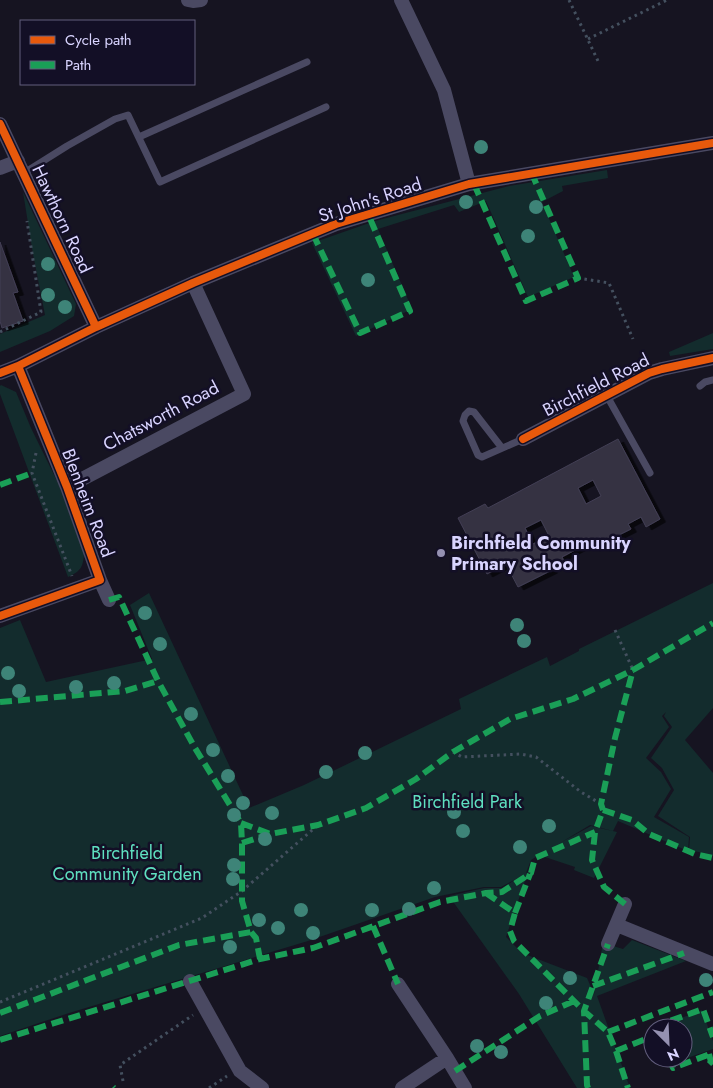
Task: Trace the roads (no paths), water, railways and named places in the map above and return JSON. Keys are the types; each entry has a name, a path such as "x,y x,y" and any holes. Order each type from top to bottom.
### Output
{"street":[{"path":"188,0 201,0"},
{"path":"401,0 444,90 469,184"},
{"name":"Hawthorn Road","path":"0,124 96,327"},
{"name":"St John's Road","path":"0,373 193,283 336,224 469,184 713,143"},
{"path":"0,168 21,167"},
{"name":"Chatsworth Road","path":"67,487 244,394 193,283"},
{"name":"Birchfield Road","path":"523,439 649,374 662,369 713,358"},
{"name":"Blenheim Road","path":"18,366 67,487 109,600"},
{"name":"Blenheim Road","path":"0,616 100,580"},
{"path":"608,944 625,904"},
{"path":"617,925 713,964"},
{"path":"190,981 240,1071 262,1088"},
{"path":"398,984 465,1088"},
{"path":"402,1088 447,1058"}],"lane":[{"path":"139,137 306,62"},
{"path":"21,167 67,146 115,119 128,114 160,182 326,108"},
{"path":"700,386 713,380"},
{"path":"606,396 650,473"},
{"path":"502,448 474,412 469,411 465,415 463,421 478,455 482,456 502,448 523,439"}],"place":[{"name":"Birchfield Community Primary School","path":"441,553"}],"park label":[{"name":"Birchfield Park","path":"467,802"},
{"name":"Birchfield Community Garden","path":"127,863"}]}
